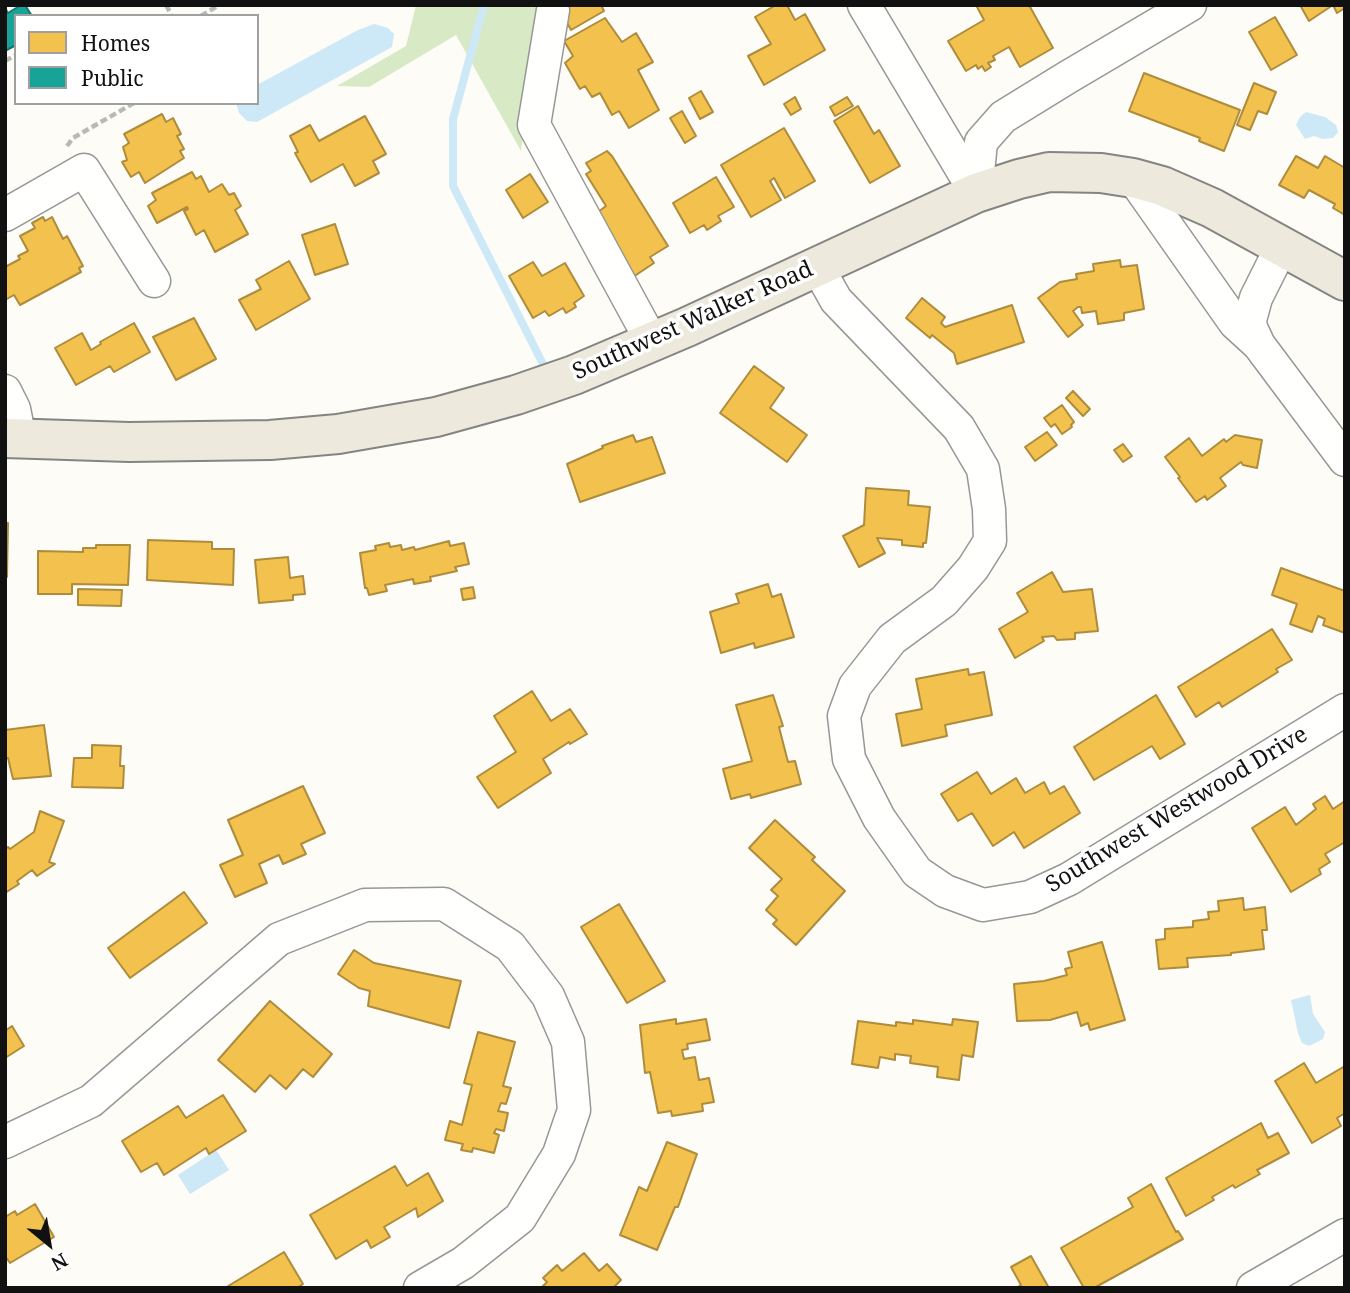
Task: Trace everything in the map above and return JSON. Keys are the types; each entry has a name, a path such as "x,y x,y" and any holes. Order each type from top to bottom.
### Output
{"main road":[{"name":"Southwest Walker Road","path":"13,438 129,442 270,440 386,427 436,417 516,395 574,375 652,342 976,193 1010,181 1049,172 1101,173 1162,186 1212,208 1345,281"}],"street":[{"path":"864,5 976,193"},
{"path":"976,193 981,142 1003,117 1190,5"},
{"path":"553,10 534,125 652,342"},
{"path":"5,215 85,170 154,281"},
{"path":"1133,178 1235,323 1259,345 1345,460"},
{"path":"1259,345 1251,328 1251,310 1282,246"},
{"name":"Southwest Westwood Drive","path":"817,266 836,300 959,428 983,469 990,541 973,568 944,601 892,639 855,686 844,716 849,758 879,818 917,872 945,891 983,905 1030,897 1069,879 1345,710"},
{"path":"5,391 14,410 13,438"},
{"path":"5,1142 91,1101 279,939 365,905 444,904 510,946 548,996 568,1042 574,1110 559,1154 520,1219 463,1263 420,1288"},
{"path":"1253,1288 1345,1235"}],"green space":[{"path":"416,5 534,5 541,17 521,151 456,35 369,87 337,86 406,46"}],"water":[{"path":"374,24 388,28 394,34 392,47 257,122 247,121 239,113 237,105 259,105 259,84"},
{"path":"1306,112 1325,117 1336,125 1338,132 1333,138 1314,136 1305,139 1296,125"},
{"path":"1310,995 1313,1014 1325,1032 1323,1039 1309,1046 1302,1043 1298,1033 1291,1000"},
{"path":"216,1150 229,1170 190,1194 178,1175"}],"building: Homes":[{"path":"557,5 601,5 604,11 571,30"},
{"path":"776,5 787,5 795,20 805,14 825,50 764,85 748,56 771,44 755,17"},
{"path":"976,5 1029,5 1053,48 1020,67 1009,47 993,56 995,60 988,63 991,67 985,71 982,66 978,69 976,65 966,71 948,41 984,20"},
{"path":"1300,5 1333,5 1309,21"},
{"path":"1333,5 1345,5 1345,8 1337,13"},
{"path":"1275,17 1297,55 1271,70 1249,32"},
{"path":"605,18 622,42 636,33 653,62 638,70 659,110 629,128 619,111 612,115 600,93 592,97 585,86 580,89 565,63 573,56 564,41"},
{"path":"1144,73 1240,110 1224,151 1199,141 1200,138 1129,111"},
{"path":"1254,83 1276,92 1267,114 1258,111 1250,130 1237,125"},
{"path":"701,91 713,112 700,119 689,98"},
{"path":"795,97 801,109 791,115 784,104"},
{"path":"847,97 853,106 835,116 830,107"},
{"path":"858,106 874,134 879,130 900,166 870,183 834,121"},
{"path":"682,111 696,136 685,143 670,118"},
{"path":"162,114 166,122 173,118 181,134 177,136 184,149 180,151 184,158 145,183 139,172 131,177 122,162 127,160 123,147 129,143 124,134"},
{"path":"365,116 386,154 373,161 379,173 355,186 343,164 311,182 295,153 298,152 290,136 310,125 319,141"},
{"path":"784,128 815,181 785,198 774,178 770,181 781,200 751,217 721,165"},
{"path":"607,151 668,246 650,257 654,263 633,277 598,212 606,206 586,174 591,171 586,163"},
{"path":"1296,156 1318,168 1325,156 1345,168 1345,215 1333,208 1335,204 1309,190 1304,198 1279,185"},
{"path":"192,172 196,179 201,176 209,192 222,184 229,195 234,193 241,206 235,210 248,234 215,252 204,230 196,235 184,211 187,207 157,223 148,206 156,200 152,193"},
{"path":"530,174 548,202 523,218 506,190"},
{"path":"716,177 734,207 718,216 721,221 707,230 704,225 690,233 673,203"},
{"path":"43,217 45,221 52,217 63,239 67,236 83,266 79,268 81,272 20,305 14,295 5,300 5,267 28,251 20,236 35,228 32,223"},
{"path":"335,224 348,264 315,275 302,235"},
{"path":"1120,260 1121,267 1137,265 1144,309 1124,313 1124,320 1098,324 1096,311 1082,313 1081,307 1078,307 1073,311 1083,325 1068,337 1038,298 1060,282 1077,279 1076,274 1094,271 1093,264"},
{"path":"289,261 310,299 256,330 239,300 261,289 256,280"},
{"path":"533,262 542,276 565,263 584,296 574,303 576,307 566,313 563,308 549,316 545,311 533,318 509,276"},
{"path":"922,298 945,317 941,323 945,327 1012,305 1024,342 957,364 954,353 906,318"},
{"path":"194,318 216,359 176,380 153,337"},
{"path":"134,323 150,352 114,372 110,366 76,385 55,348 82,333 91,350"},
{"path":"754,366 784,388 770,408 807,435 787,462 720,413"},
{"path":"1073,391 1090,409 1083,416 1066,398"},
{"path":"1062,405 1074,422 1072,427 1062,434 1055,424 1051,427 1044,418"},
{"path":"1047,432 1057,445 1035,461 1025,447"},
{"path":"633,435 636,442 652,437 665,473 580,502 567,464 603,448 602,446"},
{"path":"1235,435 1262,440 1257,468 1243,465 1241,462 1220,478 1226,486 1207,500 1205,496 1196,502 1165,457 1189,438 1202,456 1224,439 1226,442"},
{"path":"1123,444 1132,456 1123,462 1114,450"},
{"path":"866,488 909,491 908,505 930,507 926,543 923,543 923,547 902,545 902,540 877,538 885,553 859,567 843,536 864,525"},
{"path":"5,523 8,523 7,577 5,577"},
{"path":"148,540 212,542 212,549 234,549 233,585 147,580"},
{"path":"449,541 450,546 464,543 469,564 455,567 457,571 430,577 431,581 414,584 413,579 385,585 387,591 369,595 365,588 360,553 376,550 375,546 389,543 390,547 401,545 402,550 414,547 415,550"},
{"path":"96,545 130,545 128,585 72,584 72,594 38,594 38,551 83,552 83,548 96,548"},
{"path":"288,557 290,578 303,576 305,594 293,595 293,600 259,603 255,560"},
{"path":"1281,568 1345,591 1345,633 1323,625 1325,619 1318,616 1312,632 1290,624 1297,604 1272,595"},
{"path":"1052,572 1063,592 1092,589 1098,631 1075,633 1075,639 1042,637 1044,641 1015,658 999,629 1028,612 1017,593"},
{"path":"768,584 772,597 781,594 794,637 755,648 754,643 721,653 710,612 739,603 736,594"},
{"path":"473,587 475,598 463,600 461,589"},
{"path":"78,589 122,590 121,606 78,605"},
{"path":"1272,629 1292,660 1276,669 1278,672 1222,707 1219,702 1196,717 1178,687"},
{"path":"968,669 969,675 984,672 992,715 945,725 947,736 902,746 896,714 922,709 916,679"},
{"path":"532,691 551,721 570,709 587,734 543,759 551,773 498,808 477,777 516,752 494,716"},
{"path":"773,695 783,726 779,727 788,762 795,761 801,784 751,798 750,794 731,799 723,769 752,761 736,705"},
{"path":"1156,695 1185,744 1160,759 1152,746 1094,780 1074,747"},
{"path":"44,725 51,776 13,779 8,758 5,758 5,730"},
{"path":"92,745 121,746 123,788 72,787 74,758 92,758"},
{"path":"977,772 991,794 1016,778 1025,793 1044,782 1050,794 1064,786 1080,813 1024,848 1014,832 993,846 972,813 958,821 941,794"},
{"path":"303,786 325,833 301,844 306,854 283,864 279,855 259,864 267,883 235,897 220,865 243,855 228,820"},
{"path":"1325,796 1333,809 1345,801 1345,842 1325,854 1330,862 1319,869 1321,874 1291,892 1252,828 1285,807 1296,825 1316,809 1313,804"},
{"path":"40,811 64,821 49,862 55,864 37,876 32,870 17,881 19,884 5,893 5,849 10,849 34,832"},
{"path":"775,820 815,857 812,860 845,891 796,945 773,924 777,920 766,910 778,896 771,890 782,879 749,848"},
{"path":"184,892 207,923 130,978 108,948"},
{"path":"1243,898 1244,910 1265,907 1267,930 1262,930 1264,949 1231,955 1187,958 1188,967 1159,969 1156,940 1165,939 1165,929 1193,927 1193,921 1209,919 1208,912 1219,911 1218,901"},
{"path":"619,904 665,981 627,1003 581,927"},
{"path":"1102,942 1125,1020 1090,1030 1088,1023 1081,1026 1077,1012 1050,1020 1017,1021 1014,984 1067,975 1065,969 1072,967 1068,952"},
{"path":"354,950 374,963 461,981 449,1028 368,1006 370,991 359,988 338,974"},
{"path":"270,1001 332,1054 313,1077 303,1069 286,1089 270,1075 255,1092 218,1060"},
{"path":"676,1019 676,1024 706,1019 710,1040 687,1044 688,1049 682,1050 684,1059 695,1057 699,1080 709,1078 714,1102 702,1104 703,1111 672,1116 671,1111 658,1113 650,1072 645,1073 640,1025"},
{"path":"953,1019 978,1022 973,1057 962,1055 959,1080 937,1077 938,1067 910,1063 911,1056 895,1054 895,1060 880,1057 878,1068 852,1064 858,1021 896,1026 896,1022 913,1024 913,1020 952,1025"},
{"path":"12,1026 24,1046 5,1058 5,1031"},
{"path":"478,1032 515,1042 503,1086 511,1088 506,1104 501,1103 498,1111 508,1113 504,1131 496,1129 494,1133 499,1135 494,1153 473,1148 472,1152 461,1150 463,1144 445,1140 450,1121 462,1125 472,1085 464,1083"},
{"path":"1304,1063 1316,1083 1345,1066 1345,1113 1337,1118 1341,1126 1312,1143 1275,1081"},
{"path":"223,1095 246,1131 209,1154 206,1148 164,1175 157,1163 141,1172 122,1141 178,1106 186,1118"},
{"path":"1261,1123 1268,1138 1278,1133 1289,1153 1257,1170 1260,1174 1235,1188 1233,1185 1186,1216 1166,1178"},
{"path":"667,1142 697,1154 678,1207 675,1207 657,1250 620,1235 639,1187 647,1191"},
{"path":"395,1166 407,1186 428,1173 443,1201 418,1217 416,1208 384,1227 390,1237 371,1248 367,1240 336,1259 310,1215"},
{"path":"1151,1184 1176,1232 1178,1231 1183,1239 1094,1288 1084,1288 1061,1248 1133,1207 1128,1198"},
{"path":"35,1204 54,1237 10,1263 5,1256 5,1217 15,1211 17,1215"},
{"path":"284,1252 303,1284 297,1288 225,1288"},
{"path":"584,1253 599,1271 607,1264 621,1280 613,1288 541,1288 547,1282 543,1278 557,1265 562,1271"},
{"path":"1031,1256 1049,1288 1016,1288 1021,1285 1011,1267"}],"building: Public":[{"path":"25,5 31,14 14,14 14,46 5,51 5,8 8,13"}],"waterway":[{"path":"484,5 453,119 453,186 547,372"}]}
